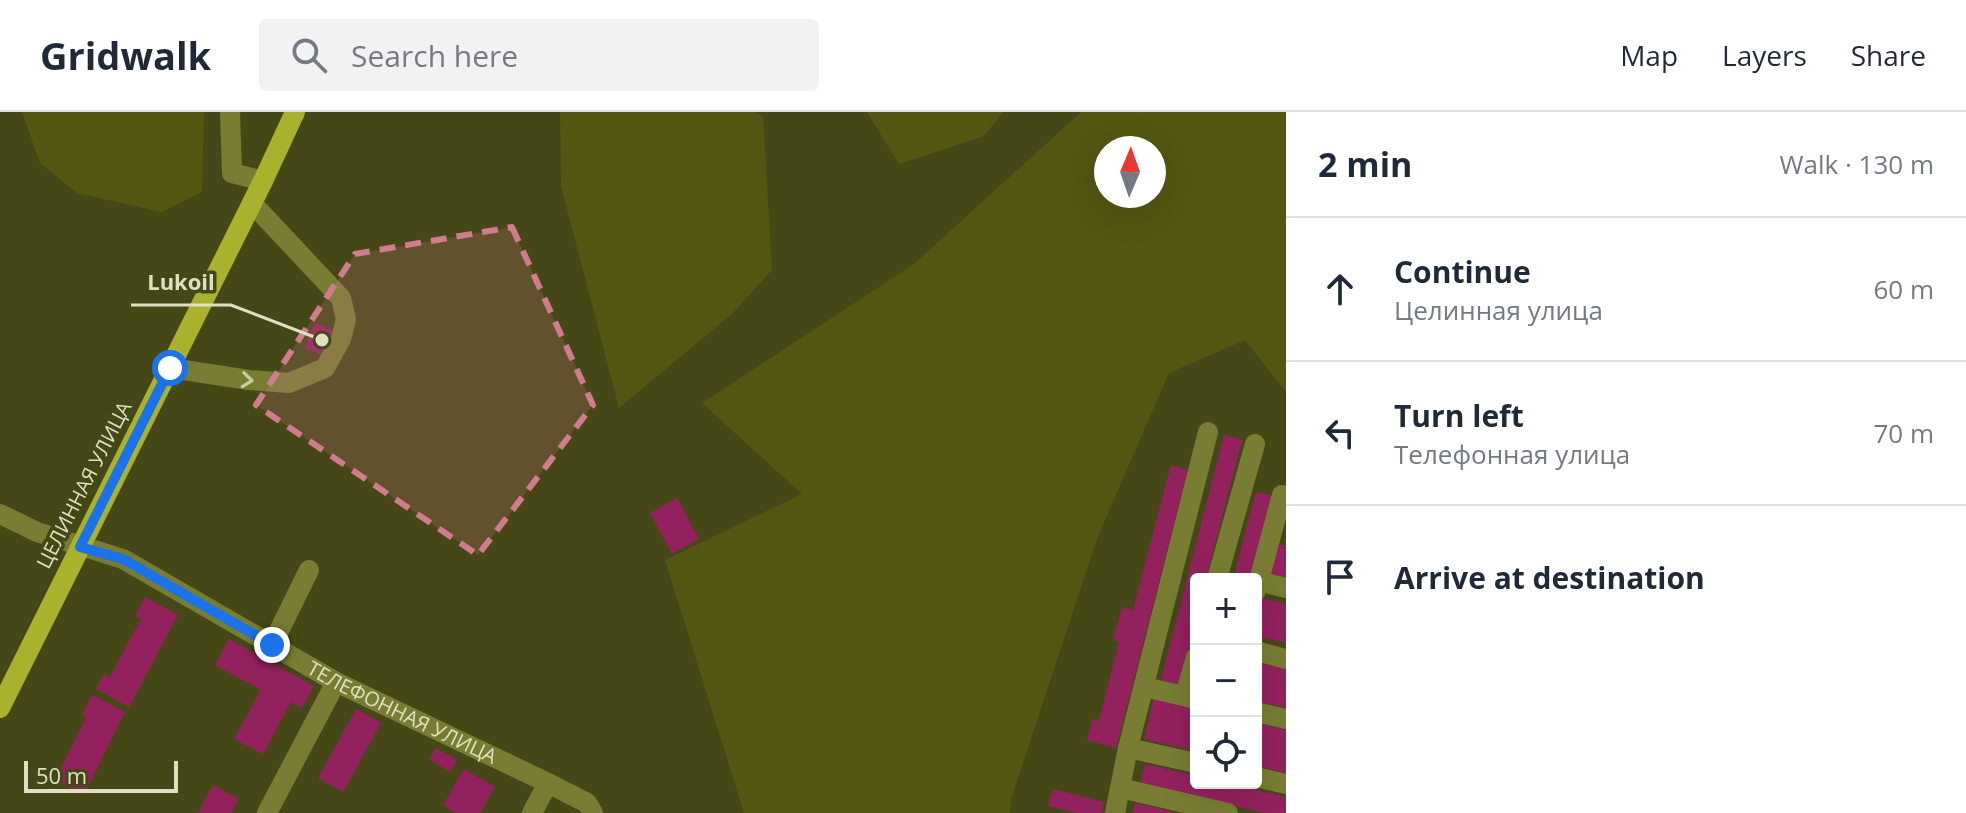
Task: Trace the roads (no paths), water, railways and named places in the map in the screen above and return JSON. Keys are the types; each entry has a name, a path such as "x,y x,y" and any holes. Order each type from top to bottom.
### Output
{"main road":[{"name":"ЦЕЛИННАЯ УЛИЦА","path":"0,708 295,112"}],"street":[{"path":"230,112 232,173 263,181"},
{"path":"170,368 289,383 325,368 341,339 346,319 341,298 252,203"},
{"path":"1115,813 1128,748 1208,432"},
{"path":"1219,573 1255,444"},
{"path":"1261,573 1282,495"},
{"name":"ТЕЛЕФОННАЯ УЛИЦА","path":"0,514 37,532 123,559 336,682 548,783 587,803 593,813"},
{"path":"272,645 309,570"},
{"path":"1262,586 1286,588"},
{"path":"1262,653 1286,659"},
{"path":"267,813 336,682"},
{"path":"1145,687 1190,697"},
{"path":"1262,713 1286,719"},
{"path":"1128,748 1190,762"},
{"path":"1262,778 1286,784"},
{"path":"532,813 548,783"},
{"path":"1120,788 1228,813"}],"place":[{"name":"Lukoil","path":"322,340"}]}
